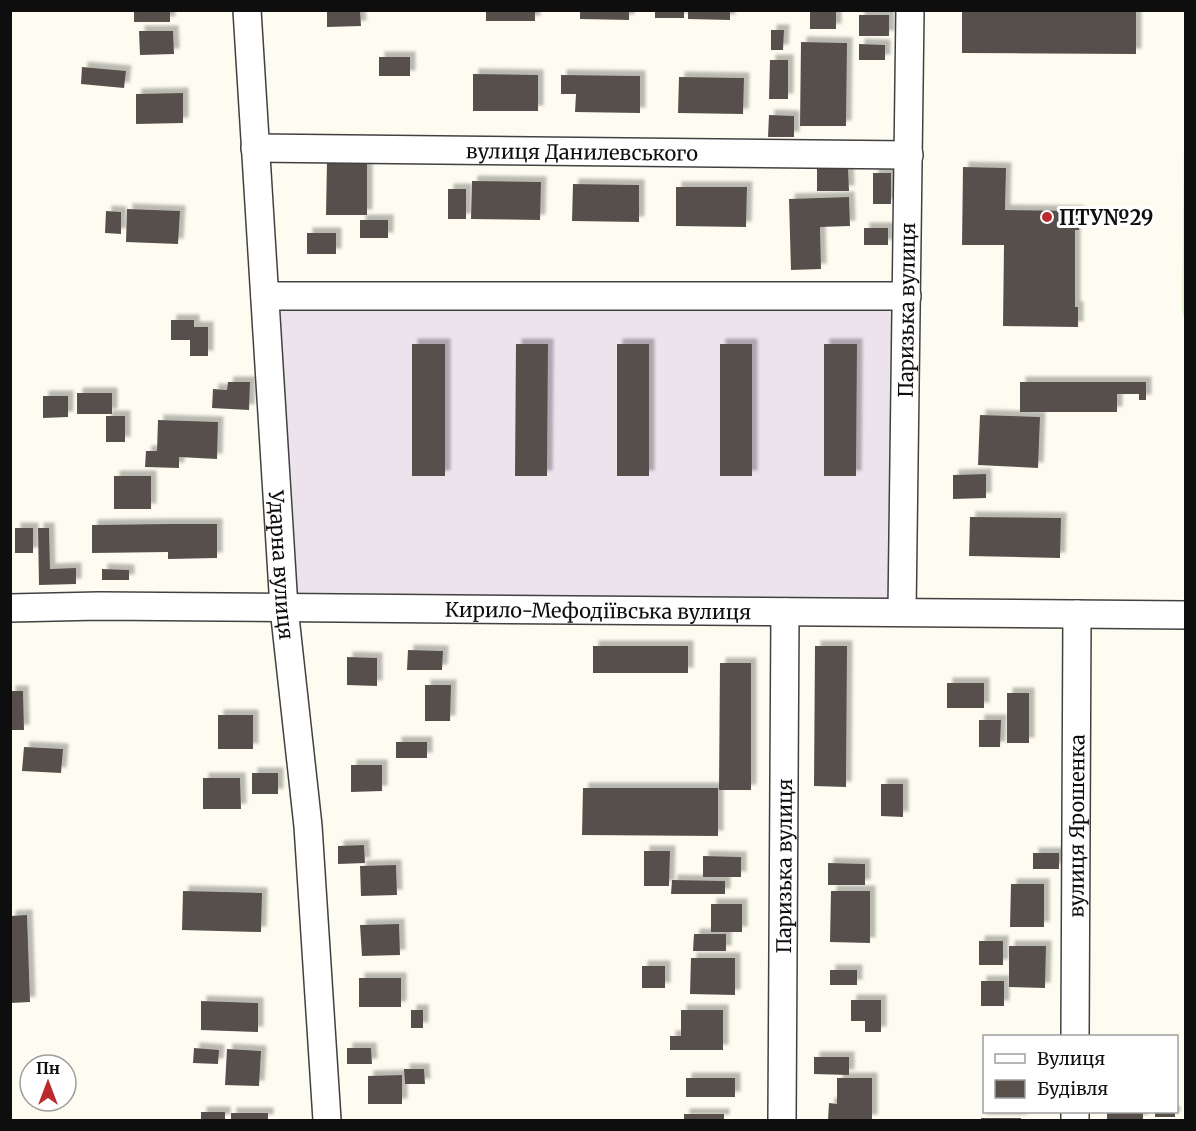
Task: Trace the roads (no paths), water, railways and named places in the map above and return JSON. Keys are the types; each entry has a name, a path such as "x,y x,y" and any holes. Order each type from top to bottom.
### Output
{"street":[{"name":"Ударна вулиця","path":"247,10 284,608 308,826 327,1120"},
{"name":"Паризька вулиця","path":"902,612 910,10"},
{"name":"вулиця Данилевського","path":"255,148 909,155"},
{"path":"265,296 907,296"},
{"name":"Кирило-Мефодіївська вулиця","path":"10,608 99,606 1185,615"},
{"name":"Паризька вулиця","path":"782,1120 785,612"},
{"name":"вулиця Ярошенка","path":"1075,1035 1077,614"}],"place":[{"name":"ПТУ№29","path":"1047,217"}]}
